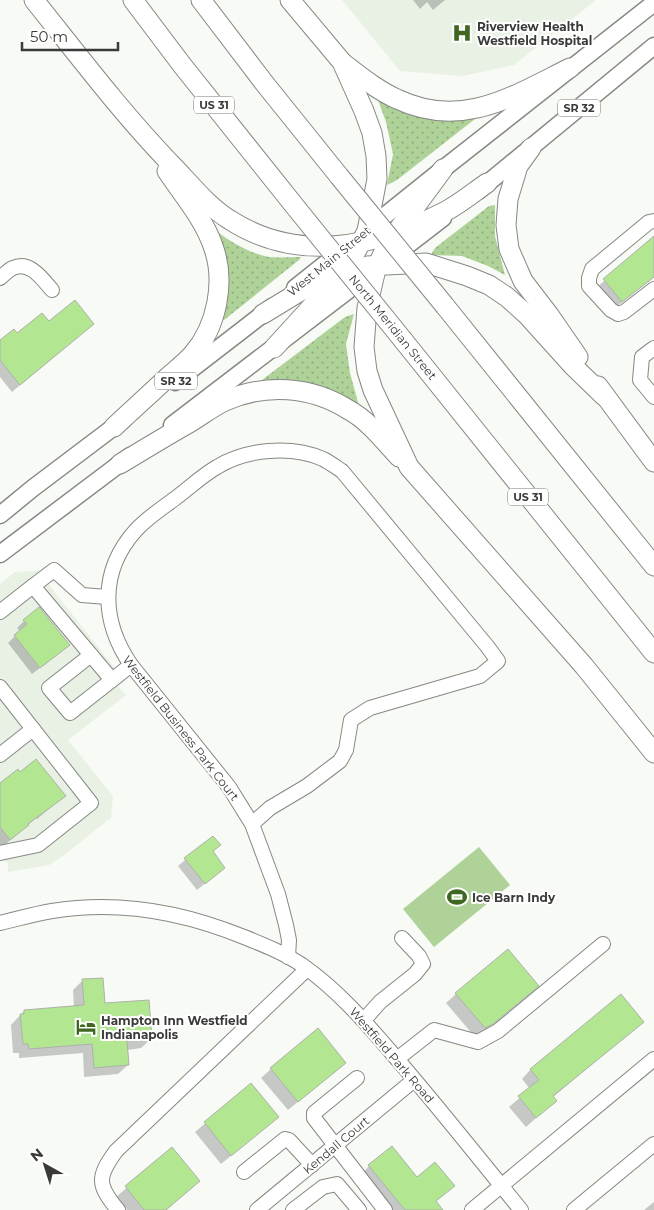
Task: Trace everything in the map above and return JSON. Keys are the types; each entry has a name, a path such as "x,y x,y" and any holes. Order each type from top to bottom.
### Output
{"highway":[{"path":"34,0 141,132 205,199 232,221 271,239 300,246 395,234 448,210 488,183"},
{"name":"North Meridian Street","path":"133,0 182,65 654,653"},
{"path":"201,0 265,84 654,566"},
{"path":"290,0 342,62 380,90 412,105 430,109 463,111 486,107 570,68"},
{"path":"274,348 345,270 359,239 376,189 376,156 372,133 342,62"},
{"path":"114,427 193,354 205,336 219,293 216,258 208,234 141,132"},
{"path":"531,148 518,166 508,199 506,225 509,249 522,281 550,315 604,396 654,462"},
{"path":"409,466 373,390 365,358 365,324 378,267 387,244 442,169"},
{"path":"263,314 304,289 345,270 426,263 489,285 507,297 527,315 573,366 604,396"},
{"path":"120,464 226,401 252,392 268,389 307,392 324,397 350,410 362,419 409,466 584,666 654,753"}],"main road":[{"name":"West Main Street","path":"3,508 263,314 359,239 442,169 654,3"},
{"name":"SR 32","path":"0,554 274,348 488,183 654,46"}],"street":[{"path":"654,221 649,222 592,269 589,286 611,310 618,314 624,312 654,289"},
{"path":"0,278 13,268 22,267 33,270 52,290"},
{"path":"654,348 642,357 640,380 654,397"},
{"name":"Westfield Business Park Court","path":"252,824 270,808 307,786 340,761 346,750 351,720 358,715 370,708 480,676 498,661 342,471 322,459 303,454 263,450 239,456 217,467 136,530 121,550 112,570 107,597 112,627 121,651 229,788 252,824 278,894 289,940 288,957"},
{"path":"0,612 54,570 82,595 107,597"},
{"path":"33,586 112,680"},
{"path":"91,655 49,688 70,713 131,665"},
{"path":"0,688 91,803 38,845 0,852"},
{"path":"1,751 33,729"},
{"name":"Westfield Park Road","path":"0,923 53,911 115,907 142,909 167,912 220,927 288,957 322,980 364,1020 521,1210"},
{"path":"364,1020 380,1002 415,974 423,964 419,956 402,938"},
{"path":"397,1059 434,1030 478,1042 498,1030 603,944"},
{"path":"118,1210 108,1198 101,1180 104,1167 116,1151 307,969"},
{"path":"472,1210 654,1059"},
{"path":"357,1078 314,1113 314,1118 385,1210"},
{"name":"Kendall Court","path":"257,1210 414,1080"},
{"path":"244,1172 285,1140 289,1140 323,1186"},
{"path":"577,1209 654,1144"},
{"path":"293,1210 323,1186 337,1184 359,1210"}],"shaded area":[{"name":"Riverview Health Westfield Hospital","path":"342,0 596,0 514,65 463,76 400,71"},
{"path":"38,571 125,681 118,686 126,695 68,740 113,796 111,818 49,865 8,872 8,863 3,860 0,862 0,584 15,572"}],"green space":[{"path":"378,100 400,110 437,120 456,121 475,117 475,119 397,180 387,185 393,154 386,122"},
{"path":"495,205 495,236 505,275 462,256 431,255 435,248 489,206"},
{"path":"219,233 242,248 263,256 301,257 224,320 219,321"},
{"path":"354,314 346,344 350,373 359,406 255,384 345,317"},
{"name":"Ice Barn Indy","path":"479,847 510,885 434,947 403,909"}],"building":[{"path":"654,236 654,277 622,302 603,279"},
{"path":"75,300 94,324 20,385 0,360 0,340 14,329 17,333 42,313 49,321"},
{"path":"39,607 70,645 40,668 14,635 27,624 23,620"},
{"path":"36,759 66,796 10,840 0,827 0,783 18,769 20,772"},
{"path":"213,836 221,845 213,851 225,868 205,884 184,858"},
{"path":"508,949 539,986 493,1024 485,1028 455,993"},
{"name":"Hampton Inn Westfield Indianapolis","path":"103,978 105,1003 149,1000 152,1039 127,1041 129,1065 94,1068 92,1044 29,1049 28,1044 23,1044 20,1014 24,1014 24,1010 84,1005 82,979"},
{"path":"621,994 644,1022 553,1096 557,1101 536,1118 518,1096 539,1080 530,1069"},
{"path":"318,1028 346,1063 298,1102 270,1068"},
{"path":"251,1083 279,1117 231,1156 204,1122"},
{"path":"392,1146 417,1177 435,1162 455,1186 436,1201 443,1210 405,1210 368,1165"},
{"path":"172,1147 200,1181 166,1210 144,1210 125,1186"}],"place":[{"name":"Riverview Health Westfield Hospital","path":"462,33"},
{"name":"Ice Barn Indy","path":"457,897"},
{"name":"Hampton Inn Westfield Indianapolis","path":"86,1027"}]}
